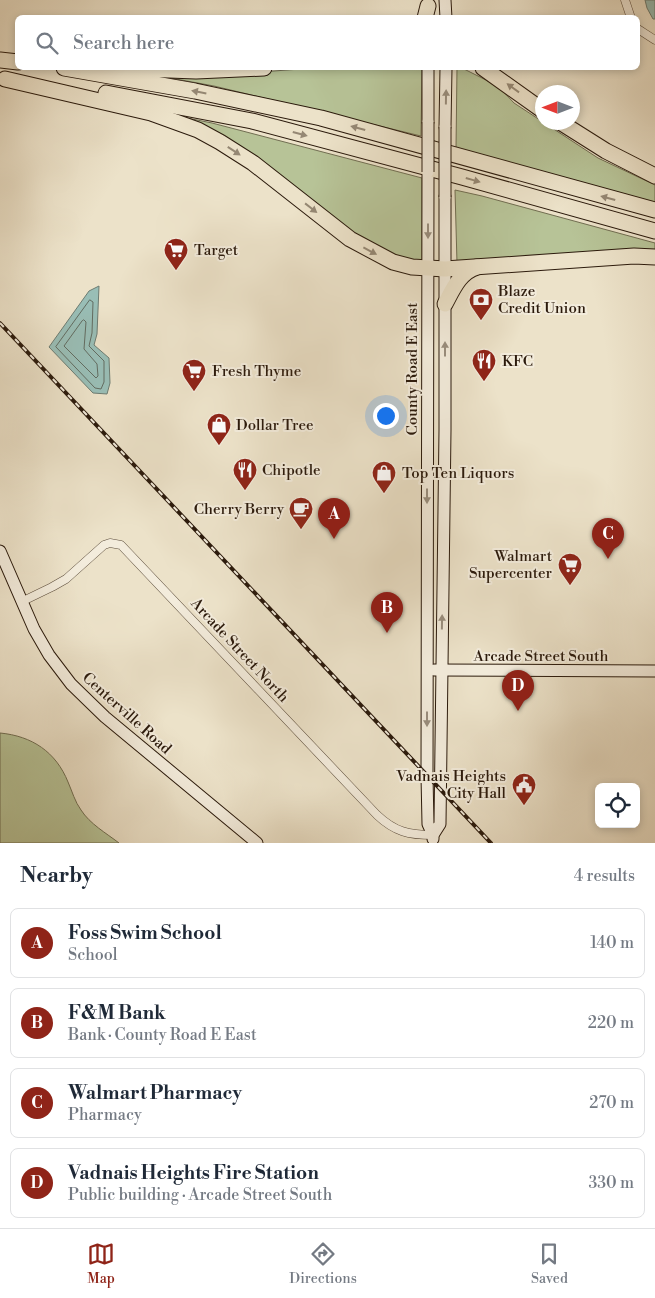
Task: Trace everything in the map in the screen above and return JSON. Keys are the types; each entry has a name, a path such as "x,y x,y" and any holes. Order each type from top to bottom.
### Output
{"highway":[{"path":"0,60 15,62"},
{"path":"75,70 205,93 321,118 655,210"},
{"path":"146,70 196,72 234,70"},
{"path":"486,70 535,105"},
{"path":"3,79 118,95 252,121 452,174 655,231"},
{"path":"3,79 151,113 198,130 253,163 360,246 393,262 412,267 445,269 655,256"},
{"path":"573,130 606,151 655,176"},
{"path":"494,266 521,273 655,265"},
{"path":"445,304 460,280 471,269 478,267"}],"street":[{"path":"445,0 446,15"},
{"path":"625,0 630,15"},
{"path":"640,30 655,40"},
{"name":"County Road E East","path":"428,70 428,824 433,839"},
{"path":"433,839 440,824 445,430 446,70"},
{"name":"Arcade Street North","path":"21,602 66,579 104,545 110,544 126,548 377,816 392,827 408,834 433,839"},
{"name":"Centerville Road","path":"0,551 21,602 45,649 60,671 79,693 256,843"},
{"name":"Arcade Street South","path":"427,670 655,671"}],"green space":[{"path":"287,70 422,70 421,136 214,86 160,76 220,75"},
{"path":"457,70 466,70 498,86 514,103 535,117 535,130 555,130 598,158 655,185 655,203 456,148"},
{"path":"177,116 212,123 422,178 422,260 419,263 375,249"},
{"path":"455,190 655,243 655,254 457,263"},
{"path":"0,733 32,742 50,754 63,771 77,804 85,815 119,843 0,843"}],"water":[{"path":"645,0 655,0 655,19 653,19 647,8"},
{"path":"99,286 97,334 94,345 109,358 110,383 107,394 93,393 49,347 89,291"}],"railway":[{"path":"0,323 491,843"}],"place":[{"name":"Target","path":"176,271"},
{"name":"Blaze Credit Union","path":"481,321"},
{"name":"KFC","path":"484,382"},
{"name":"Fresh Thyme","path":"194,392"},
{"name":"Dollar Tree","path":"219,446"},
{"name":"Chipotle","path":"245,491"},
{"name":"Top Ten Liquors","path":"384,494"},
{"name":"Cherry Berry","path":"301,530"},
{"name":"Foss Swim School","path":"334,539"},
{"name":"Walmart Pharmacy","path":"608,559"},
{"name":"Walmart Supercenter","path":"570,586"},
{"name":"F&M Bank","path":"387,633"},
{"name":"Vadnais Heights Fire Station","path":"518,711"},
{"name":"Vadnais Heights City Hall","path":"524,806"}]}
